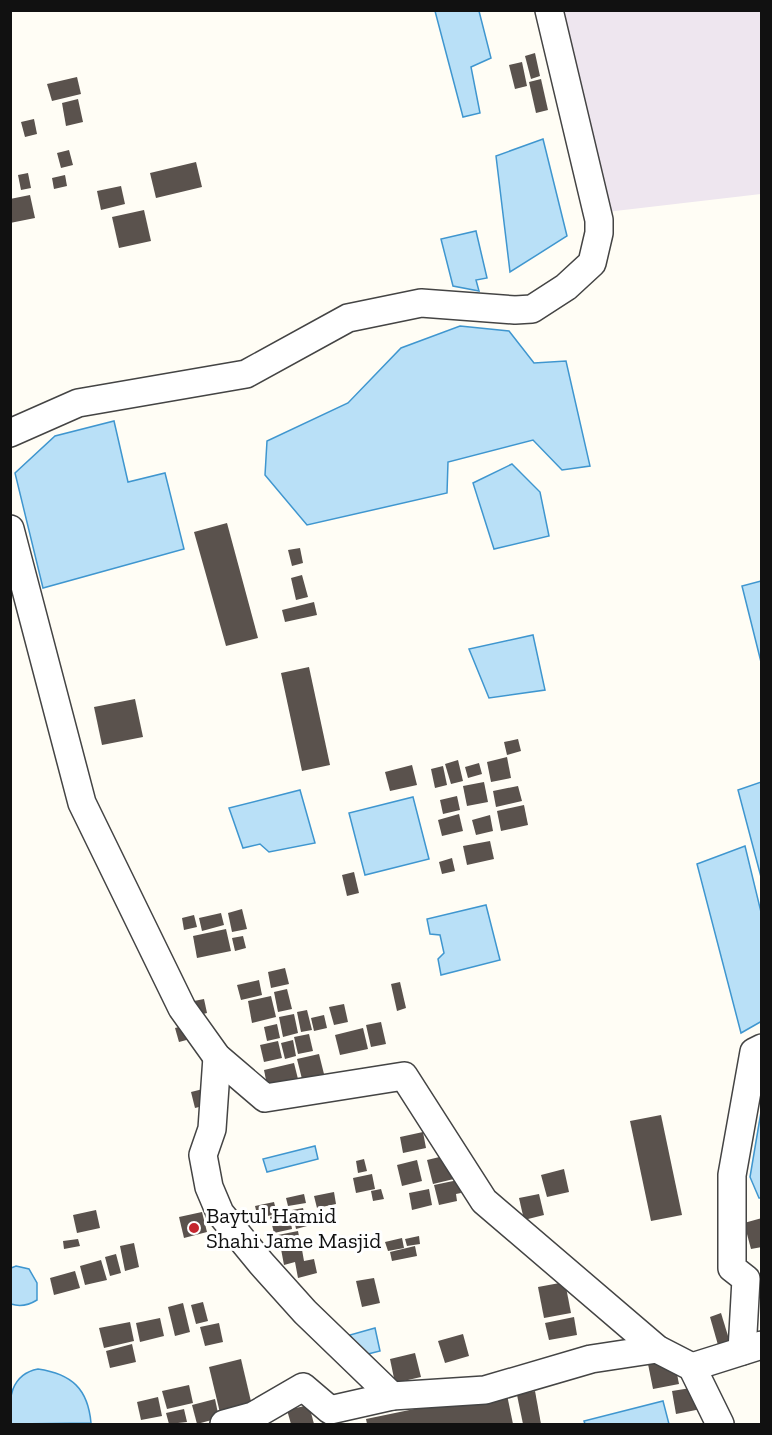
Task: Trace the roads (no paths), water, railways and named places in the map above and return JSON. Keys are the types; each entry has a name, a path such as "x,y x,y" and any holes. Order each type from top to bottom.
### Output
{"street":[{"path":"10,433 78,404 246,374 348,318 421,303 515,310 532,309 566,288 592,263 599,233 599,220 549,10"},
{"path":"10,529 82,802 182,1008 217,1057 265,1098 404,1076 484,1201 657,1349 692,1367 720,1425"},
{"path":"692,1367 752,1348 746,1279 732,1268 732,1175 754,1052 762,1048"},
{"path":"217,1057 212,1129 203,1155 209,1187 220,1213 305,1312 392,1396"},
{"path":"224,1425 253,1416 303,1387 330,1410 392,1396 485,1390 591,1359 657,1349"}],"water":[{"path":"435,11 479,11 491,58 471,67 480,113 463,117"},
{"path":"543,139 567,236 510,272 496,156"},
{"path":"476,231 487,278 476,280 479,291 453,286 441,239"},
{"path":"460,326 509,331 534,363 566,361 590,466 562,470 533,440 448,462 447,493 307,525 265,475 267,441 348,403 401,348"},
{"path":"114,421 128,482 165,473 184,549 43,588 15,473 55,436"},
{"path":"512,464 540,492 549,536 494,549 473,483"},
{"path":"762,581 761,662 742,586"},
{"path":"533,635 545,690 489,698 469,649"},
{"path":"762,783 761,877 738,790"},
{"path":"300,790 315,843 269,852 260,844 243,848 229,808"},
{"path":"413,797 429,859 365,875 349,813"},
{"path":"745,846 761,912 762,1021 741,1033 697,864"},
{"path":"486,905 500,960 441,975 438,959 444,953 440,935 430,934 427,919"},
{"path":"761,1112 762,1198 759,1198 750,1177"},
{"path":"315,1146 318,1159 267,1172 263,1159"},
{"path":"16,1266 29,1269 37,1283 37,1300 21,1305 11,1304 11,1268"},
{"path":"375,1328 380,1351 356,1357 350,1335"},
{"path":"38,1369 60,1375 76,1385 86,1401 91,1423 11,1424 10,1406 13,1389 22,1376"},
{"path":"663,1401 669,1424 585,1424 584,1421"}],"place":[{"name":"Baytul Hamid Shahi Jame Masjid","path":"194,1228"}]}
